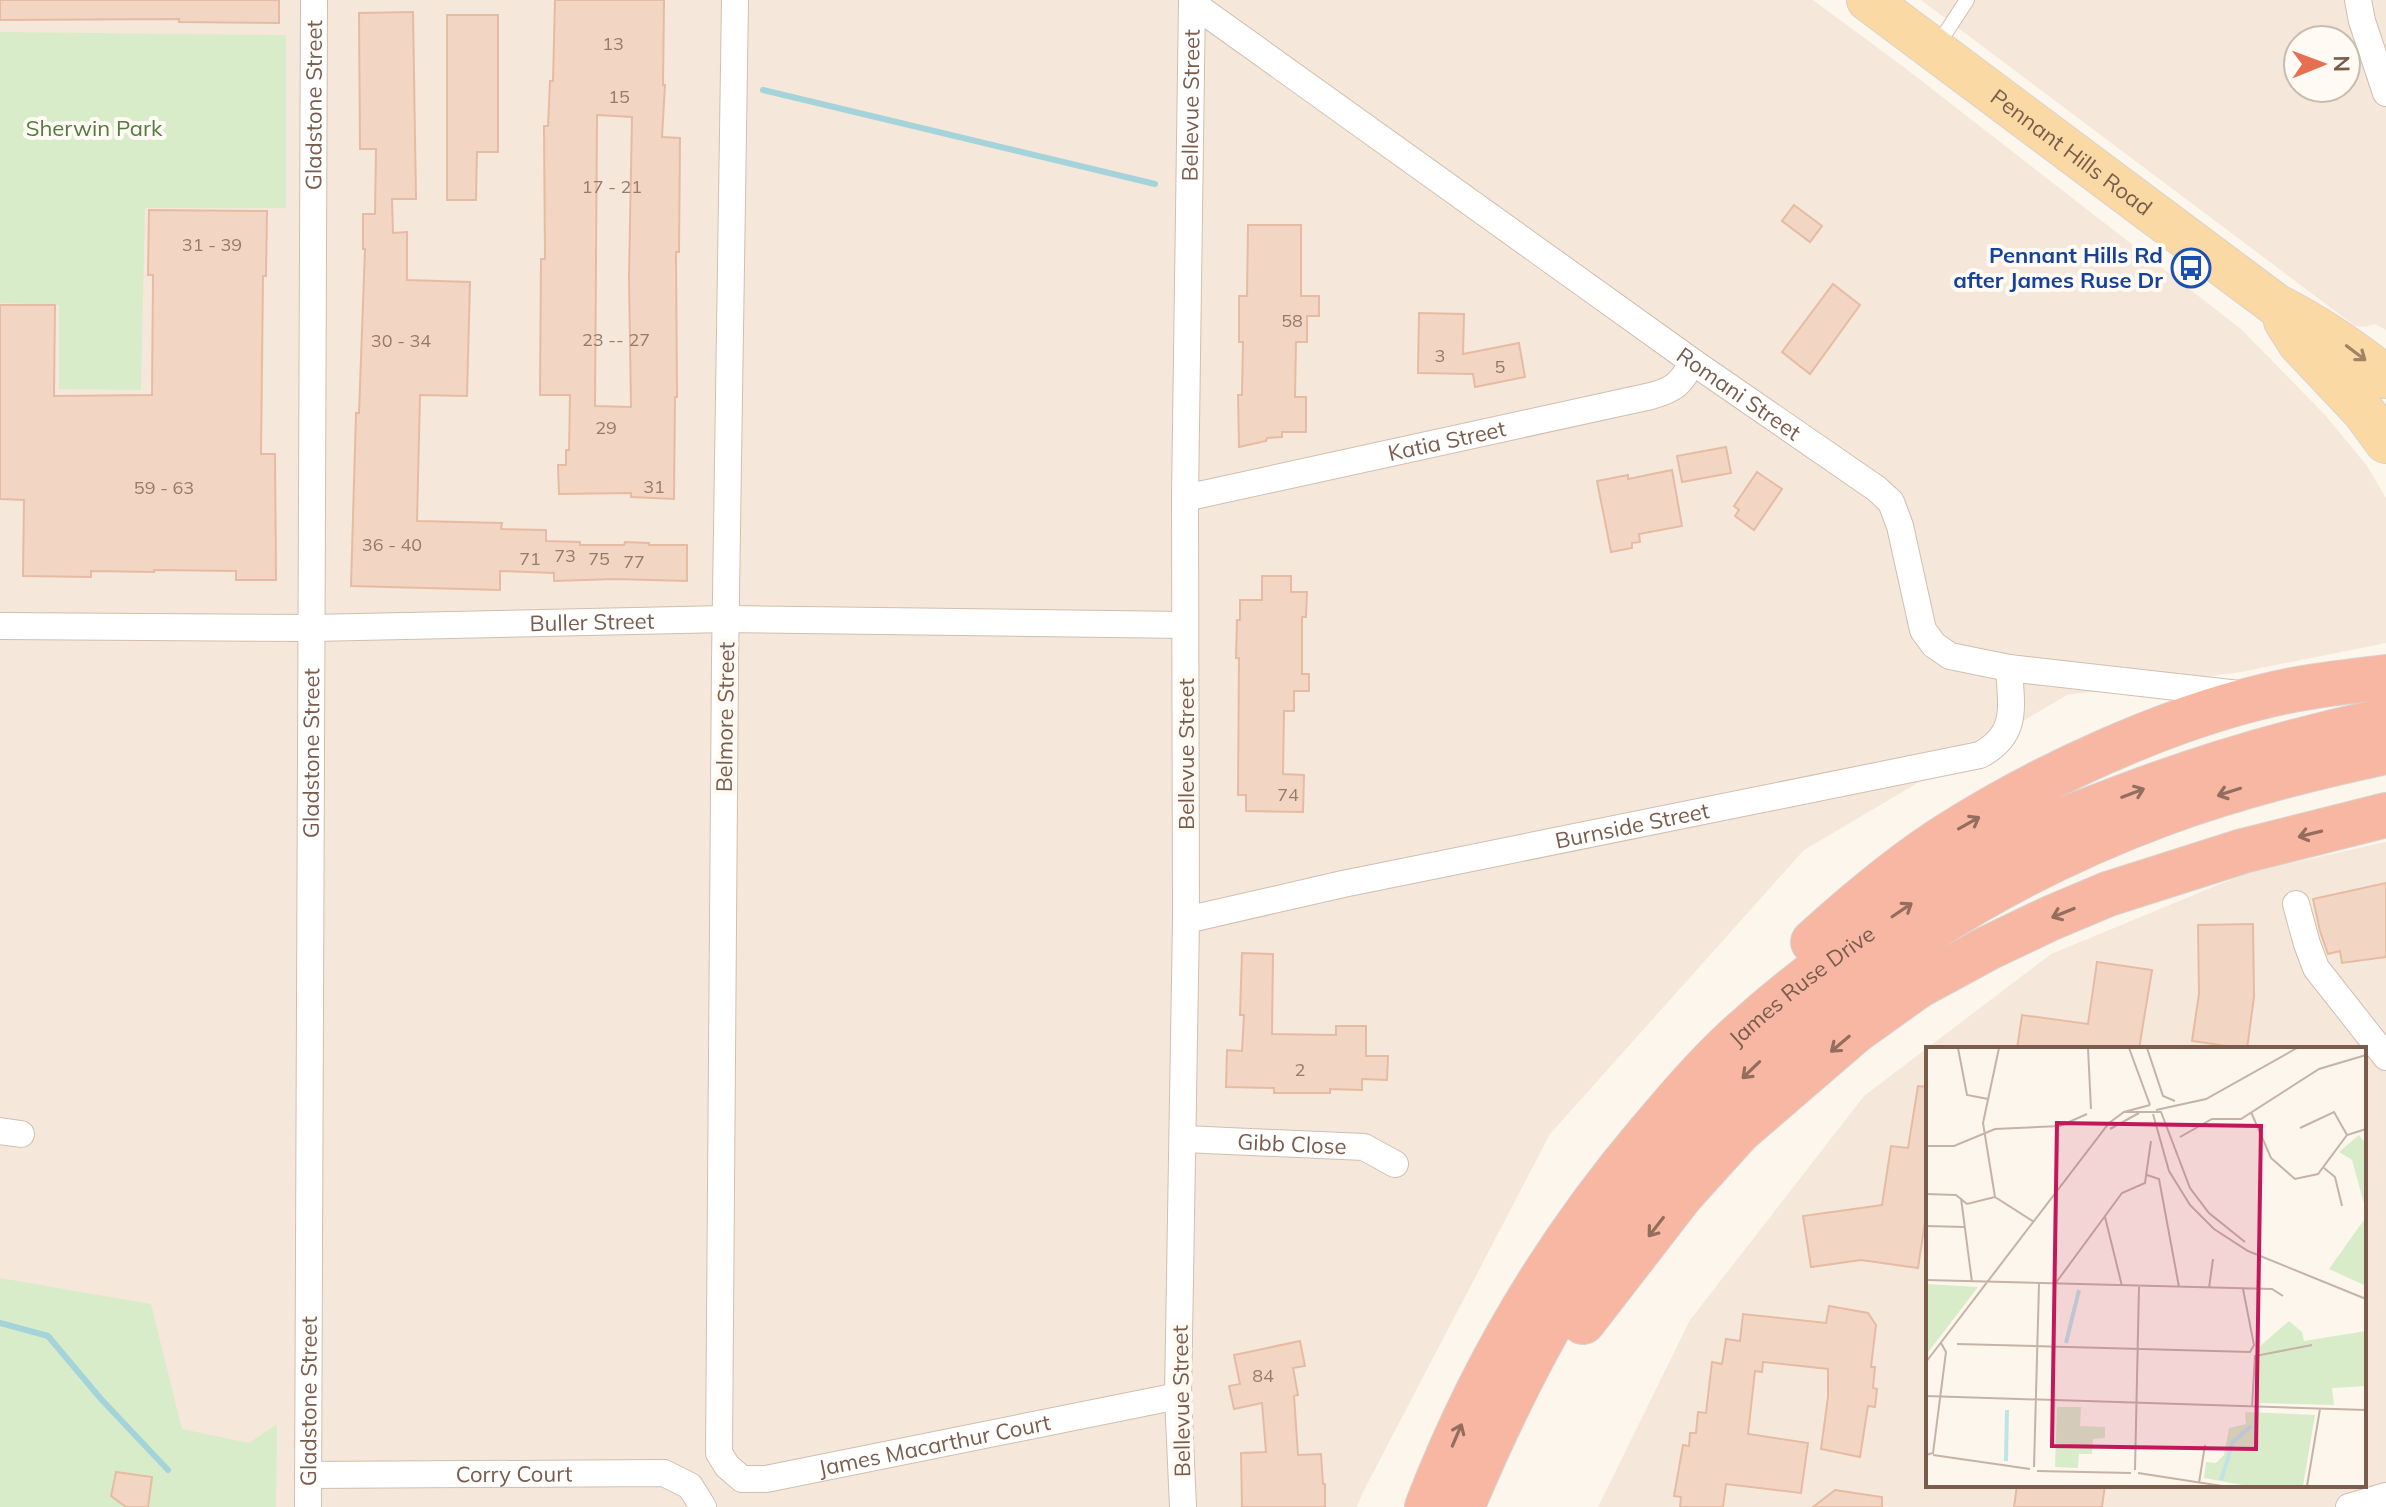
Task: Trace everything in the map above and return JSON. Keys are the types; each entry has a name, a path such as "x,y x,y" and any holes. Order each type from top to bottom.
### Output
{"highway":[{"path":"2329,684 2386,668"},
{"path":"1568,1236 1610,1162 1657,1098 1717,1028 1903,866 2017,796 2101,754 2183,721 2264,696 2386,677"},
{"name":"James Ruse Drive","path":"1427,1507 1461,1426 1495,1357 1568,1236 1618,1169 1672,1106 1732,1042 1809,977 1915,901 2045,828 2187,772 2260,750 2386,720"},
{"name":"James Ruse Drive","path":"1462,1507 1527,1365 1613,1228 1711,1108 1770,1051 1837,996 1968,904 2096,841 2162,813 2250,785 2386,752"},
{"path":"1462,1507 1515,1432 1547,1371 1682,1194 1739,1131 1855,1031 1918,986 2051,918 2108,894 2243,851 2386,815"}],"main road":[{"name":"Pennant Hills Road","path":"1868,0 2276,305 2312,323 2386,377"},
{"name":"Pennant Hills Road","path":"2276,305 2299,343 2379,413"}],"street":[{"name":"Gladstone Street","path":"308,1507 314,0"},
{"name":"Belmore Street","path":"718,1434 735,0"},
{"path":"2358,0 2386,93"},
{"name":"Romani Street","path":"1192,1 1693,362 1877,489 1891,502 1900,526 1923,630 1934,645 1950,656 2009,668 2264,696"},
{"name":"Bellevue Street","path":"1183,1507 1178,1396 1184,1139 1185,498 1192,1"},
{"name":"Katia Street","path":"1185,498 1670,391 1681,383 1693,362"},
{"name":"Buller Street","path":"0,626 312,628 726,619 1185,625"},
{"name":"Burnside Street","path":"1186,920 1343,884 1980,755 1995,747 2006,733 2011,718 2009,668"},
{"path":"2296,904 2316,968 2386,1057"},
{"name":"Gibb Close","path":"1184,1139 1364,1147 1395,1164"},
{"name":"James Macarthur Court","path":"718,1434 719,1453 727,1466 742,1479 766,1479 1178,1396"},
{"name":"Corry Court","path":"308,1475 664,1473 690,1486 703,1507"},
{"path":"2349,1507 2386,1496"}],"lane":[{"path":"1935,50 1967,0"}],"shaded area":[{"path":"0,0 1813,0 2241,329 2326,416 2367,466 2386,498 2386,643 2241,672 2067,695 1804,850 1550,1134 1357,1507 0,1507"},
{"path":"1921,0 2386,0 2386,330 2375,324 2355,326"},
{"path":"2386,842 2386,1507 1598,1507 1690,1320 1864,1096 1926,1049 1926,1487 2366,1487 2366,1047 1929,1047 2051,954 2247,873"}],"green space":[{"name":"Sherwin Park","path":"0,32 286,35 286,208 145,208 141,390 59,389 59,305 0,303"},
{"path":"0,1278 151,1304 182,1429 249,1443 277,1424 276,1507 0,1507"}],"building":[{"path":"0,0 279,0 279,23 179,22 179,19 0,20"},
{"path":"555,0 664,0 662,137 680,138 674,499 631,497 631,493 559,494 558,465 566,465 566,450 569,450 570,395 540,395 541,259 545,259 544,126 548,126 550,81 553,81","holes":["597,115 632,117 629,277 631,407 595,406"]},
{"path":"413,12 416,199 392,199 393,233 407,232 407,280 470,282 467,396 420,395 417,521 502,523 501,529 546,530 546,541 580,542 580,545 624,545 625,542 687,545 687,581 554,581 554,573 500,571 500,590 351,586 365,249 363,214 375,214 376,149 360,149 359,13"},
{"path":"447,15 498,15 498,152 477,152 476,200 447,200"},
{"path":"1794,205 1822,226 1810,242 1782,221"},
{"path":"149,210 267,211 261,454 275,454 276,580 236,580 236,571 91,571 91,577 23,576 24,500 0,499 0,305 55,305 54,396 152,395 153,275 148,275"},
{"path":"1248,225 1301,225 1301,296 1319,296 1319,316 1307,316 1307,342 1296,342 1295,397 1306,397 1306,432 1282,432 1282,437 1267,438 1266,441 1239,447 1238,395 1242,395 1243,342 1239,342 1239,296 1247,296"},
{"path":"1833,284 1860,305 1810,374 1782,352"},
{"path":"1419,313 1464,314 1463,354 1519,343 1525,377 1475,387 1473,374 1418,373"},
{"path":"1726,447 1731,473 1682,482 1677,456"},
{"path":"1672,470 1682,526 1639,534 1640,542 1632,543 1632,548 1611,552 1597,481 1628,475 1628,479"},
{"path":"1757,472 1782,489 1754,530 1735,516 1739,510 1734,506"},
{"path":"1262,576 1291,576 1291,592 1307,592 1306,617 1302,617 1302,674 1309,674 1309,691 1294,691 1294,711 1284,711 1283,774 1304,775 1303,812 1246,811 1246,795 1238,795 1237,620 1240,620 1240,600 1262,600"},
{"path":"2386,883 2386,957 2342,963 2340,951 2328,954 2313,899"},
{"path":"2253,924 2254,997 2247,1047 2192,1041 2199,994 2198,925"},
{"path":"1242,953 1273,954 1272,1034 1336,1035 1336,1026 1366,1026 1366,1056 1388,1056 1387,1080 1362,1079 1362,1090 1330,1089 1330,1093 1274,1093 1274,1088 1226,1087 1227,1050 1242,1051"},
{"path":"2097,962 2152,970 2139,1047 2017,1047 2022,1015 2088,1024"},
{"path":"1918,1086 1926,1087 1926,1215 1918,1268 1861,1260 1811,1267 1803,1216 1882,1205 1891,1146 1908,1148"},
{"path":"1829,1306 1868,1313 1876,1325 1871,1367 1875,1367 1875,1407 1868,1406 1860,1457 1821,1449 1828,1397 1828,1369 1763,1362 1762,1372 1755,1371 1748,1434 1808,1443 1801,1493 1726,1484 1723,1507 1680,1507 1681,1497 1674,1496 1683,1445 1689,1446 1690,1433 1696,1433 1698,1412 1706,1413 1712,1362 1722,1364 1726,1339 1740,1341 1743,1314 1826,1323"},
{"path":"1300,1341 1305,1366 1293,1368 1298,1395 1294,1396 1298,1455 1321,1454 1325,1507 1242,1507 1241,1453 1266,1452 1262,1403 1234,1409 1229,1386 1240,1384 1234,1355"},
{"path":"116,1472 152,1477 148,1507 126,1507 111,1496"},
{"path":"2017,1487 2105,1487 2102,1507 2014,1507"},
{"path":"1835,1490 1882,1497 1882,1507 1813,1507"}],"waterway":[{"path":"763,90 1155,184"},
{"path":"0,1323 48,1336 101,1399 168,1470"}],"place":[{"name":"Pennant Hills Rd after James Ruse Dr","path":"2191,268"}]}
